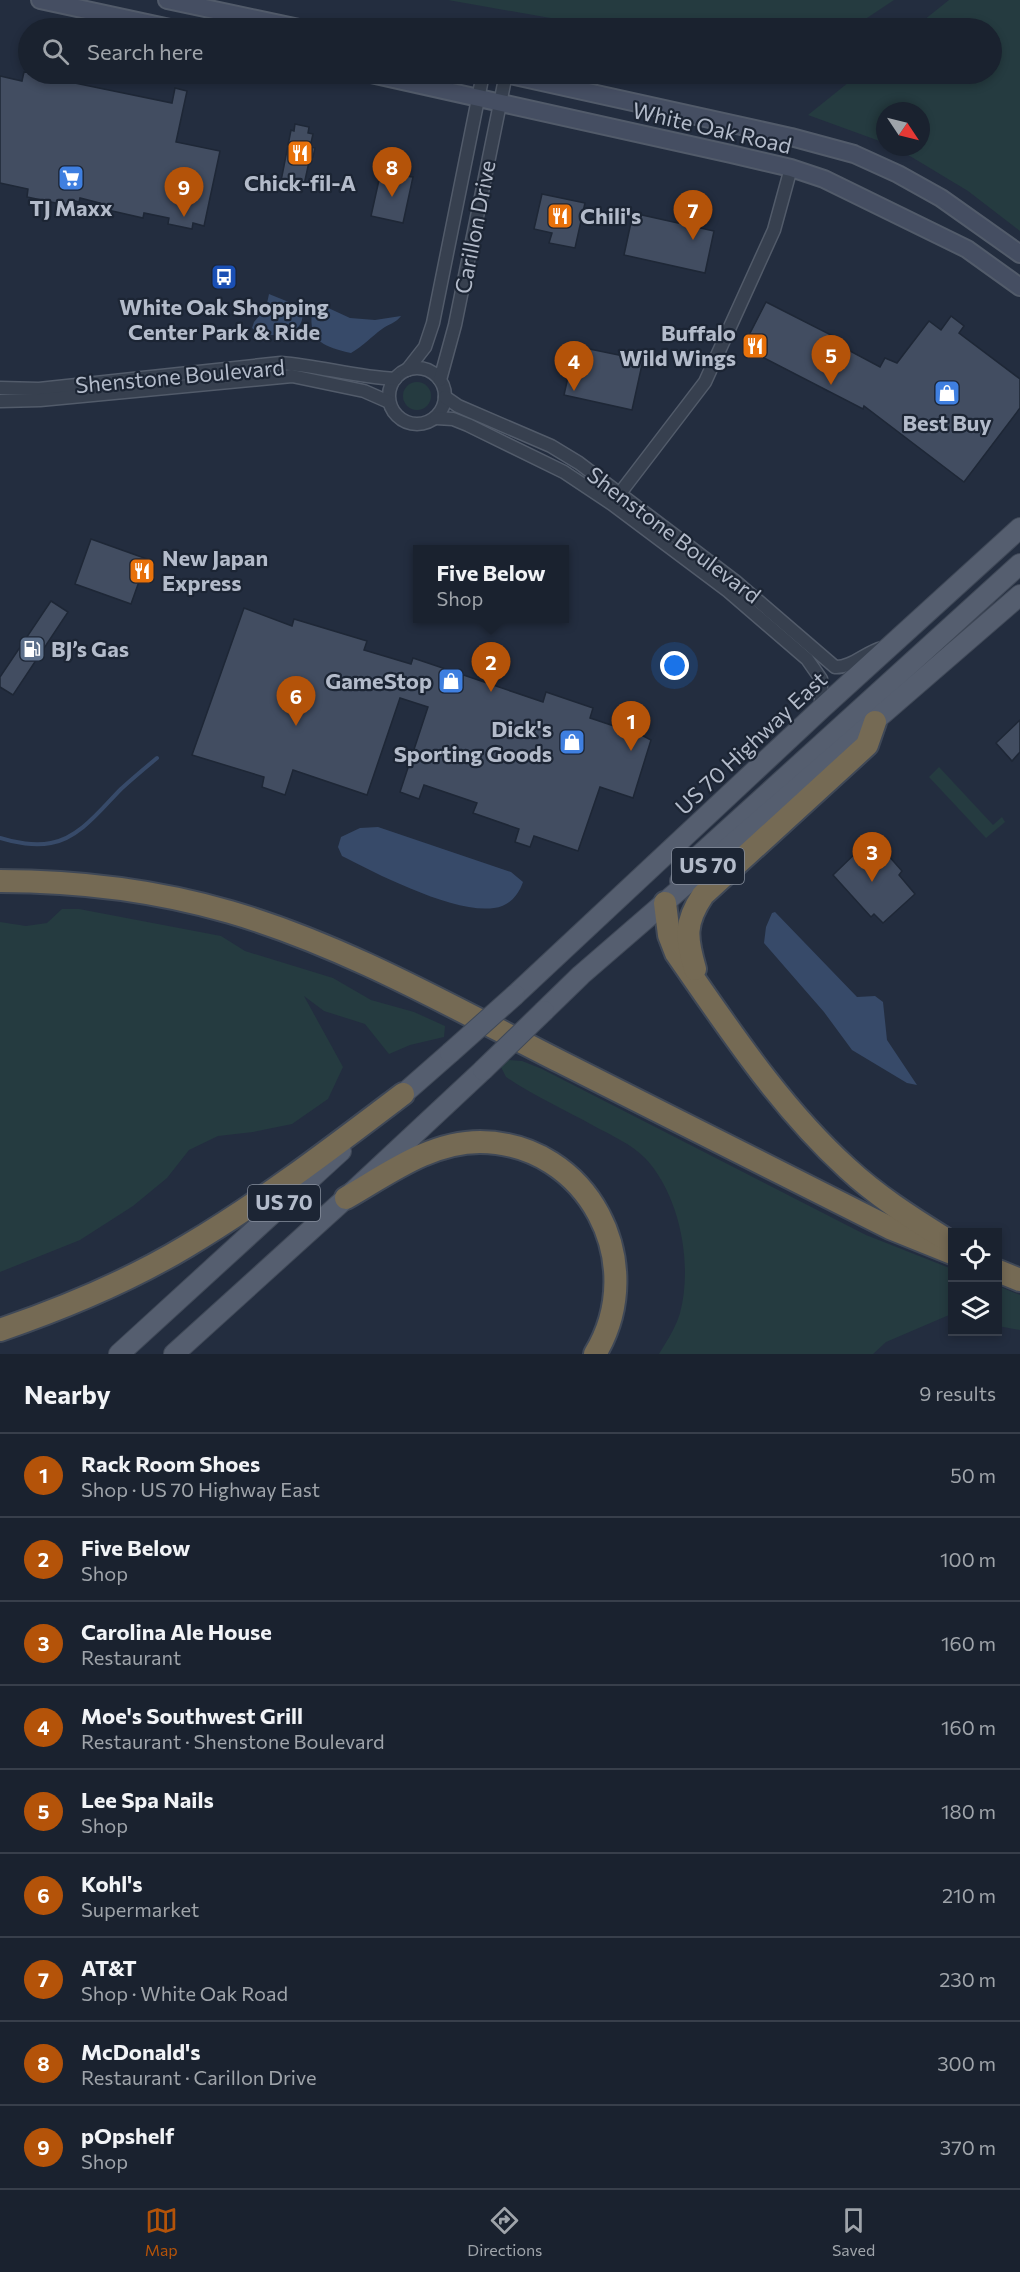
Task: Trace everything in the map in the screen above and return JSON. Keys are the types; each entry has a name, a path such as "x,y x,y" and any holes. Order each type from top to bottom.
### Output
{"highway":[{"path":"702,990 687,936 695,907 703,895 867,745 875,722"},
{"path":"0,880 96,884 163,896 230,912 321,945 404,983 890,1228 948,1251"},
{"path":"665,903 669,935 676,953 780,1097 848,1169 905,1215 948,1241"},
{"path":"0,1330 95,1293 186,1246 283,1184 404,1094"},
{"path":"346,1198 419,1156 450,1145 496,1143 533,1154 551,1163 569,1176 592,1202 609,1234 616,1273 614,1312 607,1334 595,1354"}],"main road":[{"path":"40,0 124,18"},
{"path":"167,0 252,18"},
{"name":"White Oak Road","path":"416,84 791,168 824,179 967,249 1020,287"},
{"name":"White Oak Road","path":"551,84 791,137 854,154 898,174 941,198 1020,254"},
{"name":"US 70 Highway East","path":"404,1094 1020,528"},
{"path":"665,903 691,863 1020,564"},
{"name":"US 70","path":"174,1354 346,1198 581,975 1016,602"},
{"name":"US 70","path":"119,1354 404,1094"}],"street":[{"name":"Carillon Drive","path":"407,370 425,347 433,323 481,84"},
{"name":"Carillon Drive","path":"440,380 455,325 504,84"},
{"path":"616,499 705,382 770,240 778,220 791,168"},
{"name":"Shenstone Boulevard","path":"0,388 65,387 280,363 314,367 364,378 395,379"},
{"path":"424,369 440,380 445,397 436,418 420,424 409,423 395,414 389,402 390,387 395,379 407,370 424,369"},
{"name":"Shenstone Boulevard","path":"0,401 40,400 292,376 364,391 389,402"},
{"name":"Shenstone Boulevard","path":"445,397 473,413 551,446 579,463 616,499 800,652 821,679 821,709"},
{"name":"Shenstone Boulevard","path":"436,418 453,419 468,425 550,463 616,499 735,580 835,667 842,668 873,650 892,646"}],"green space":[{"path":"448,0 894,0 867,18 550,18"},
{"path":"949,0 1020,0 1020,231 968,191 910,156 930,156 930,102 876,102 876,140 808,115 847,84 1002,84 1002,18 926,18"},
{"path":"417,382 427,386 431,396 427,406 417,410 407,406 403,396 407,386"},
{"path":"939,767 993,825 1002,817 1005,822 986,838 929,777"},
{"path":"62,909 79,909 221,936 245,951 333,978 371,1000 414,1012 445,1026 444,1037 410,1045 389,1054 365,1024 324,1011 304,996 343,1067 328,1099 292,1124 218,1136 189,1150 167,1178 133,1206 80,1240 0,1272 0,922 26,926 47,923"},
{"path":"509,1060 522,1061 542,1069 866,1235 948,1267 948,1315 886,1342 873,1354 659,1354 674,1329 684,1294 684,1252 675,1210 667,1191 657,1173 634,1148 506,1077 501,1067"},
{"path":"1002,1288 1020,1295 1020,1330 1002,1327"}],"water":[{"path":"269,294 301,307 300,325 286,334 277,335 259,332 252,328 254,322 266,308"},
{"path":"324,306 350,318 375,320 401,316 351,353 326,345 316,337 311,322 312,312"},
{"path":"378,827 511,872 523,882 516,896 508,903 494,908 459,905 416,891 342,856 338,847 341,837 360,828"},
{"path":"775,912 857,997 875,996 883,1002 887,1040 917,1085 907,1083 852,1050 824,1012 764,943 766,927 772,913"}],"building":[{"path":"0,76 18,80 18,84 79,84 172,103 175,88 187,91 176,142 220,151 204,226 193,223 192,229 168,224 169,218 144,213 143,218 99,208 100,203 80,198 79,202 71,200 70,206 27,197 28,189 0,183"},
{"name":"Chick-fil-A","path":"295,124 309,127 308,133 313,134 310,147 315,148 313,157 310,157 304,185 281,181 291,130 294,131"},
{"path":"391,166 406,169 405,176 413,177 403,223 371,216 381,171 390,173"},
{"name":"Chili's","path":"542,194 585,203 575,248 549,243 552,233 534,229"},
{"path":"633,213 714,231 705,273 624,255"},
{"name":"Best Buy","path":"766,302 835,337 833,342 880,367 885,358 897,363 929,321 941,330 951,316 964,326 959,333 1020,379 1020,408 964,482 864,406 863,409 743,347"},
{"path":"575,346 643,360 632,410 564,395"},
{"path":"91,539 147,559 131,604 75,584"},
{"path":"51,601 68,612 13,695 0,687 0,677"},
{"path":"244,608 292,626 294,619 367,641 364,650 411,664 413,658 543,702 546,692 593,708 590,718 617,727 619,721 645,731 643,736 651,740 633,798 600,787 578,851 534,836 530,847 515,842 519,829 473,813 477,803 424,785 419,799 400,792 428,707 400,698 367,795 293,770 285,795 262,787 264,777 192,755"},
{"path":"1020,720 1020,752 1012,761 996,743"},
{"path":"877,841 880,845 884,841 891,849 887,854 902,871 899,875 915,894 883,923 874,914 871,917 833,875 863,846 867,850"}],"waterway":[{"path":"0,838 19,843 38,844 51,843 72,835 157,758"}],"place":[{"name":"Chick-fil-A","path":"300,153"},
{"name":"TJ Maxx","path":"71,178"},
{"name":"McDonald's","path":"392,197"},
{"name":"Chili's","path":"560,216"},
{"name":"pOpshelf","path":"184,217"},
{"name":"AT&T","path":"693,240"},
{"name":"White Oak Shopping Center Park & Ride","path":"224,277"},
{"name":"Buffalo Wild Wings","path":"755,346"},
{"name":"Lee Spa Nails","path":"831,385"},
{"name":"Moe's Southwest Grill","path":"574,391"},
{"name":"Best Buy","path":"947,393"},
{"name":"New Japan Express","path":"142,571"},
{"name":"BJ’s Gas","path":"32,649"},
{"name":"GameStop","path":"451,681"},
{"name":"Five Below","path":"491,692"},
{"name":"Kohl's","path":"296,726"},
{"name":"Dick's Sporting Goods","path":"572,742"},
{"name":"Rack Room Shoes","path":"631,751"},
{"name":"Carolina Ale House","path":"872,882"}]}
